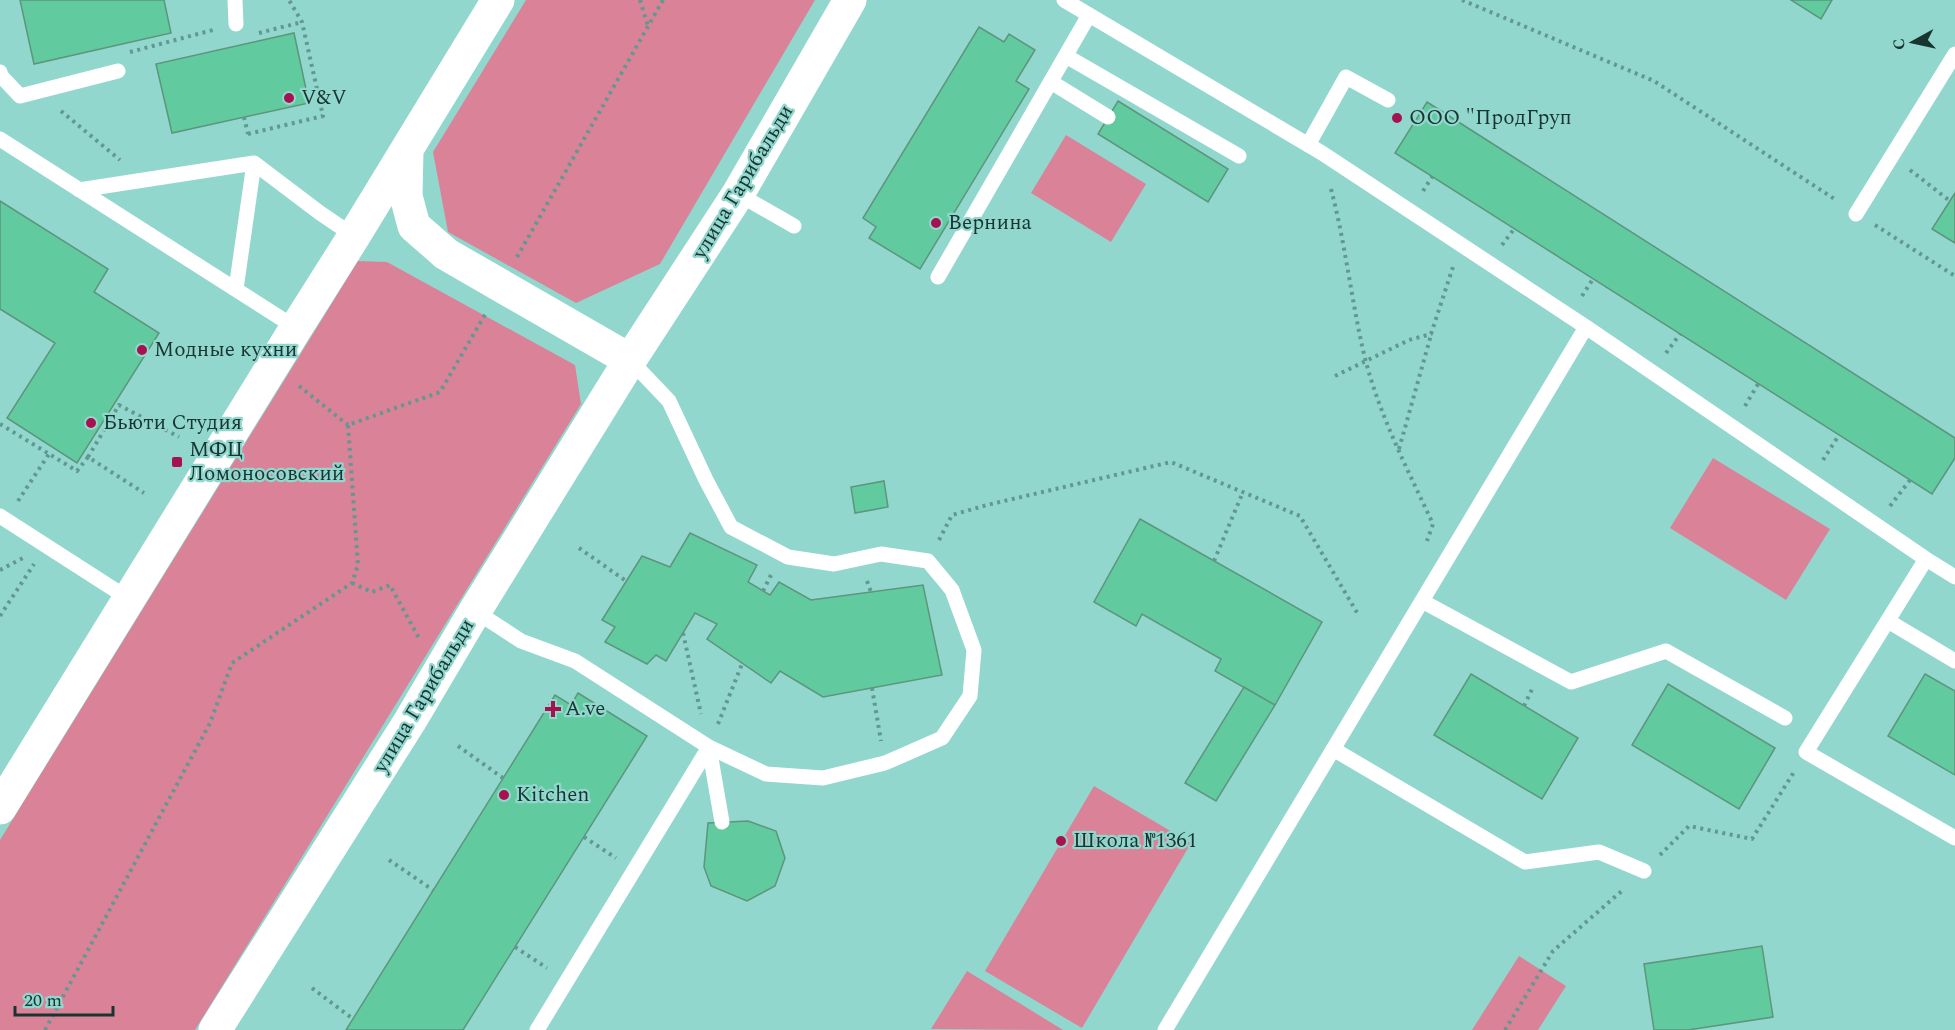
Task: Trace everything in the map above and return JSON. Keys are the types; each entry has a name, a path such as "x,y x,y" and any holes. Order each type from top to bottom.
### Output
{"street":[{"path":"0,808 498,0"},
{"name":"улица Гарибальди","path":"215,1030 410,721 630,360 738,194 850,0"},
{"path":"407,148 406,196 414,226 446,254 630,360"}],"lane":[{"path":"235,0 236,24"},
{"path":"1064,0 1322,153 1586,327 1955,577"},
{"path":"938,277 1089,15"},
{"path":"1856,214 1955,54"},
{"path":"1066,56 1239,156"},
{"path":"0,72 20,96 118,71"},
{"path":"1308,145 1346,77 1388,100"},
{"path":"1051,82 1108,117"},
{"path":"0,139 296,328"},
{"path":"236,289 254,163"},
{"path":"79,190 254,163 354,236"},
{"path":"738,194 794,226"},
{"path":"1165,1030 1586,327"},
{"path":"475,611 521,641 575,661 709,747 766,774 823,778 885,763 942,738 970,696 974,650 952,590 928,561 881,554 834,564 788,557 731,527 669,401 630,360"},
{"path":"3,518 129,599"},
{"path":"1926,559 1806,752 1955,838"},
{"path":"1422,601 1571,682 1666,651 1785,718"},
{"path":"1888,621 1955,661"},
{"path":"709,747 722,822"},
{"path":"537,1030 709,747"},
{"path":"1333,749 1525,862 1599,852 1644,871"}],"path":[{"path":"244,117 248,134 323,116 302,22 289,0"},
{"path":"640,0 648,27"},
{"path":"515,260 663,0"},
{"path":"1462,0 1654,81 1955,276"},
{"path":"1468,1 1476,0"},
{"path":"250,35 302,22"},
{"path":"118,71 115,56 236,24"},
{"path":"38,91 143,180"},
{"path":"1322,153 1341,226 1366,361 1386,423 1433,524 1425,547"},
{"path":"1892,156 1950,201"},
{"path":"1399,450 1431,334 1460,244"},
{"path":"348,425 440,392 490,304"},
{"path":"1335,376 1409,340 1431,334"},
{"path":"45,1030 210,723 232,663 352,583 358,565 348,425 294,382"},
{"path":"0,424 77,471 119,405 178,437"},
{"path":"3,518 50,454"},
{"path":"88,457 144,493"},
{"path":"928,561 952,515 1171,462 1300,516 1359,616"},
{"path":"1875,524 1910,480"},
{"path":"1214,561 1243,492"},
{"path":"0,616 46,546"},
{"path":"579,548 626,581"},
{"path":"352,583 372,592 390,585 422,644"},
{"path":"0,604 5,607"},
{"path":"683,633 709,747"},
{"path":"709,747 742,664"},
{"path":"872,688 885,763"},
{"path":"458,746 503,778"},
{"path":"584,837 634,870"},
{"path":"389,860 433,890"},
{"path":"515,947 567,981"},
{"path":"312,988 352,1020"}],"shaded area":[{"path":"526,0 815,0 660,264 576,303 448,232 433,152"},
{"path":"1066,135 1146,184 1111,242 1031,193"},
{"path":"358,261 387,262 575,365 581,404 195,1030 0,1030 0,840"},
{"path":"1713,458 1830,529 1786,600 1670,528"},
{"path":"1094,786 1191,843 1082,1028 985,971"},
{"path":"1519,956 1566,986 1538,1030 1472,1030"},
{"path":"967,971 1063,1030 931,1029"}],"building":[{"path":"20,0 164,0 171,33 34,64"},
{"path":"1791,0 1832,0 1821,19"},
{"path":"979,27 1004,42 1009,34 1035,50 1016,81 1029,89 920,269 869,238 876,227 863,218"},
{"path":"294,33 309,103 172,133 156,64"},
{"path":"1118,101 1228,169 1208,202 1098,134"},
{"path":"1427,102 1955,438 1955,458 1932,494 1395,153"},
{"path":"1955,193 1955,243 1932,229"},
{"path":"0,201 108,269 94,292 159,333 77,463 7,418 55,343 0,309"},
{"path":"884,481 888,507 855,513 851,487"},
{"path":"1140,519 1322,622 1275,705 1215,671 1221,659 1142,614 1136,626 1094,602"},
{"path":"690,533 757,565 748,582 770,595 779,582 811,600 923,585 942,675 823,697 780,671 771,683 707,639 717,624 695,613 666,661 656,655 647,664 605,642 615,627 602,620 642,556 670,567"},
{"path":"1471,674 1578,738 1542,799 1434,735"},
{"path":"1925,674 1955,691 1955,775 1888,736"},
{"path":"1668,684 1775,748 1739,809 1632,745"},
{"path":"1244,687 1275,705 1216,801 1185,783"},
{"path":"578,693 647,736 463,1030 346,1030 555,695 571,705"},
{"path":"748,821 776,831 785,858 775,886 747,901 711,886 704,867 708,823"},
{"path":"1762,946 1773,1017 1688,1030 1654,1030 1644,964"}],"place":[{"name":"V&V","path":"289,98"},
{"name":"ООО \"ПродГруп","path":"1397,118"},
{"name":"Вернина","path":"936,223"},
{"name":"Модные кухни","path":"142,350"},
{"name":"Бьюти Студия","path":"91,423"},
{"name":"МФЦ Ломоносовский","path":"177,462"},
{"name":"A.ve","path":"553,709"},
{"name":"Kitchen","path":"504,795"},
{"name":"Школа №1361","path":"1061,841"}]}
